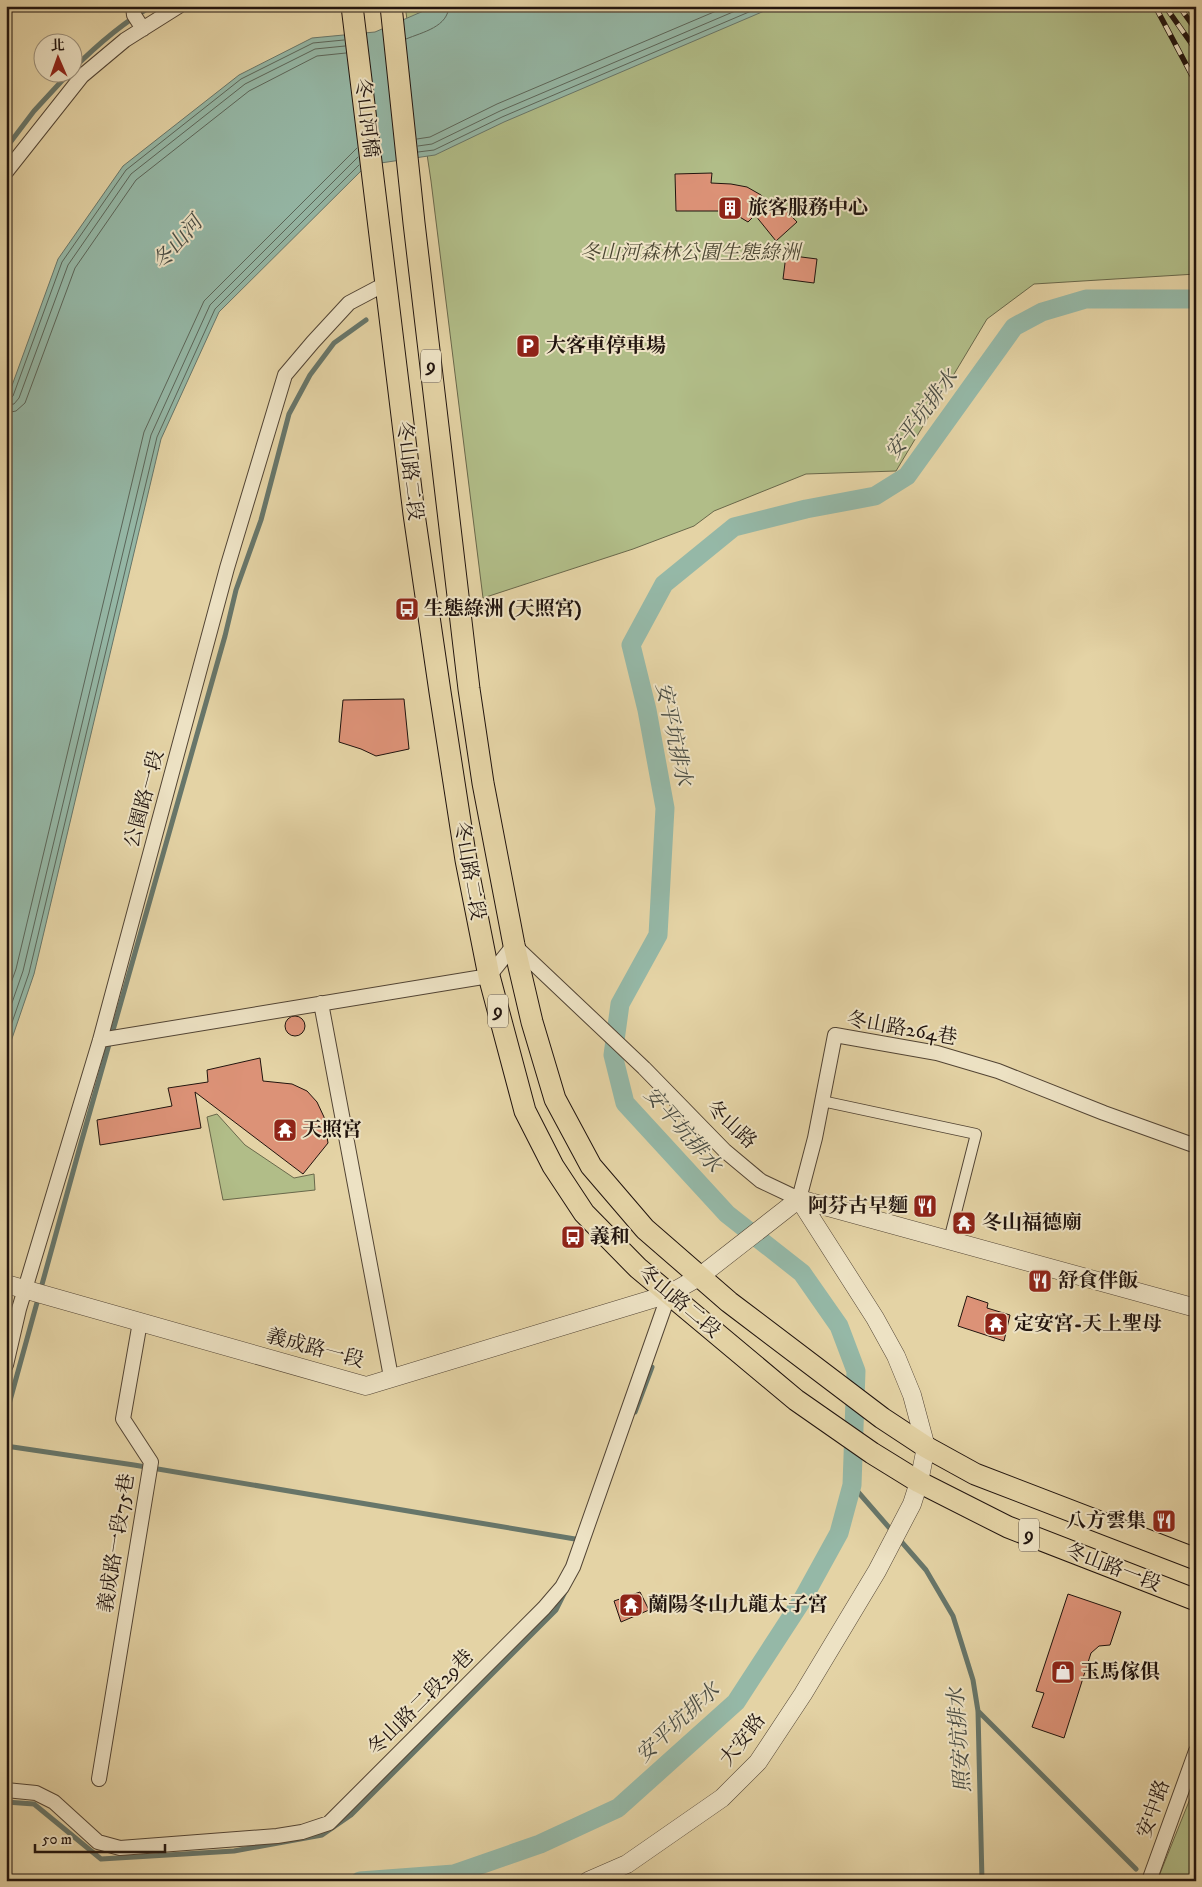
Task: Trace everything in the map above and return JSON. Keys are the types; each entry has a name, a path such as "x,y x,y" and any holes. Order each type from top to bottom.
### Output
{"main road":[{"name":"冬山河橋","path":"352,6 380,230"},
{"name":"冬山河橋","path":"391,6 414,223"},
{"name":"冬山路二段","path":"414,223 469,690 483,783 514,944 532,1022 555,1099 591,1166 645,1229 699,1277 882,1418"},
{"name":"冬山路二段","path":"380,230 385,284 440,692 466,860 489,976 525,1111 553,1166 584,1213 638,1268 796,1400 872,1453"},
{"name":"冬山路一段","path":"882,1418 926,1447 976,1474 1196,1559"},
{"name":"冬山路一段","path":"872,1453 919,1482 1008,1527 1196,1600"}],"street":[{"path":"133,6 134,15 143,29"},
{"path":"6,172 82,76 125,40 179,6"},
{"name":"公園路一段","path":"6,1365 19,1309 100,1040 228,568 285,375 312,342 349,303 385,284"},
{"path":"100,1040 489,976 514,944"},
{"name":"冬山路","path":"514,944 644,1068 725,1151 761,1181 799,1199 1196,1308"},
{"path":"321,1003 391,1377"},
{"name":"冬山路264巷","path":"799,1199 816,1138 834,1035 937,1053 998,1071 1196,1146"},
{"path":"822,1101 976,1134 949,1240"},
{"path":"668,1294 699,1277 799,1199 875,1318 896,1356 912,1395 926,1447"},
{"name":"義成路一段","path":"6,1284 366,1386 668,1294"},
{"name":"冬山路二段29巷","path":"6,1790 36,1793 54,1802 98,1842 120,1848 277,1836 302,1832 330,1823 544,1608 562,1587 573,1567 668,1294"},
{"name":"義成路一段75巷","path":"99,1779 151,1462 123,1419 140,1322"},
{"name":"大安路","path":"588,1881 626,1864 722,1798 758,1762 803,1694 877,1571 912,1504 919,1482 926,1447"},
{"name":"安中路","path":"1149,1881 1196,1751"}],"green space":[{"name":"冬山河森林公園生態綠洲","path":"405,6 1196,6 1196,274 1034,284 987,319 896,471 806,474 714,511 694,526 633,549 483,598 431,181"},
{"path":"217,1114 245,1145 294,1178 314,1174 315,1190 223,1200 207,1117"},
{"path":"1196,1784 1196,1881 1157,1881"}],"water":[{"name":"冬山河","path":"435,6 776,6 504,122 435,155 367,165 219,312 161,439 34,974 6,1056 6,402 58,259 123,166 239,75 312,38 375,32"}],"building":[{"name":"旅客服務中心","path":"712,173 711,183 747,187 761,195 773,206 778,202 797,222 776,241 755,215 748,222 733,213 719,211 676,211 675,174"},
{"path":"786,255 817,259 814,283 783,279"},
{"path":"404,699 409,749 376,756 339,742 343,700"},
{"path":"295,1016 302,1019 305,1026 302,1033 295,1036 288,1033 285,1026 288,1019"},
{"path":"260,1058 263,1081 292,1084 307,1091 317,1102 324,1117 328,1143 303,1174 195,1092 201,1128 100,1145 97,1120 172,1106 168,1088 208,1082 207,1070"},
{"path":"967,1296 988,1303 987,1308 1010,1315 1004,1341 958,1326"},
{"name":"蘭陽冬山九龍太子宮","path":"640,1592 649,1610 621,1622 614,1601"},
{"name":"玉馬傢俱","path":"1068,1594 1121,1612 1110,1645 1099,1646 1091,1653 1064,1738 1032,1727 1044,1693 1036,1691"}],"waterway":[{"path":"82,60 110,35 152,6"},
{"path":"6,148 34,111 61,82"},
{"name":"安平坑排水","path":"360,1881 454,1874 540,1844 618,1808 736,1702 801,1602 839,1533 852,1485 856,1371 839,1326 802,1273 727,1214 625,1103 613,1055 620,1004 658,935 665,808 647,710 631,645 664,584 734,527 806,509 875,496 907,476 1014,327 1042,312 1086,299 1196,299"},
{"path":"6,1415 225,636 236,590 261,520 289,414 310,375 334,343 366,320"},
{"path":"635,1412 652,1367"},
{"path":"6,1446 134,1465 581,1540"},
{"name":"照安坑排水","path":"852,1485 926,1570 953,1616 973,1680 978,1711 982,1881"},
{"path":"6,1802 34,1804 101,1859 234,1851 322,1835 351,1815 556,1610 565,1592"},
{"path":"978,1711 1136,1869"}],"railway":[{"path":"1155,6 1196,83"},
{"path":"1165,6 1196,50"},
{"path":"1179,6 1196,30"}],"place":[{"name":"旅客服務中心","path":"730,208"},
{"name":"大客車停車場","path":"528,346"},
{"name":"生態綠洲 (天照宮)","path":"407,609"},
{"name":"天照宮","path":"285,1130"},
{"name":"阿芬古早麵","path":"925,1206"},
{"name":"冬山福德廟","path":"964,1223"},
{"name":"義和","path":"573,1237"},
{"name":"舒食伴飯","path":"1040,1281"},
{"name":"定安宮-天上聖母","path":"996,1324"},
{"name":"八方雲集","path":"1164,1521"},
{"name":"蘭陽冬山九龍太子宮","path":"631,1605"},
{"name":"玉馬傢俱","path":"1063,1672"}]}
